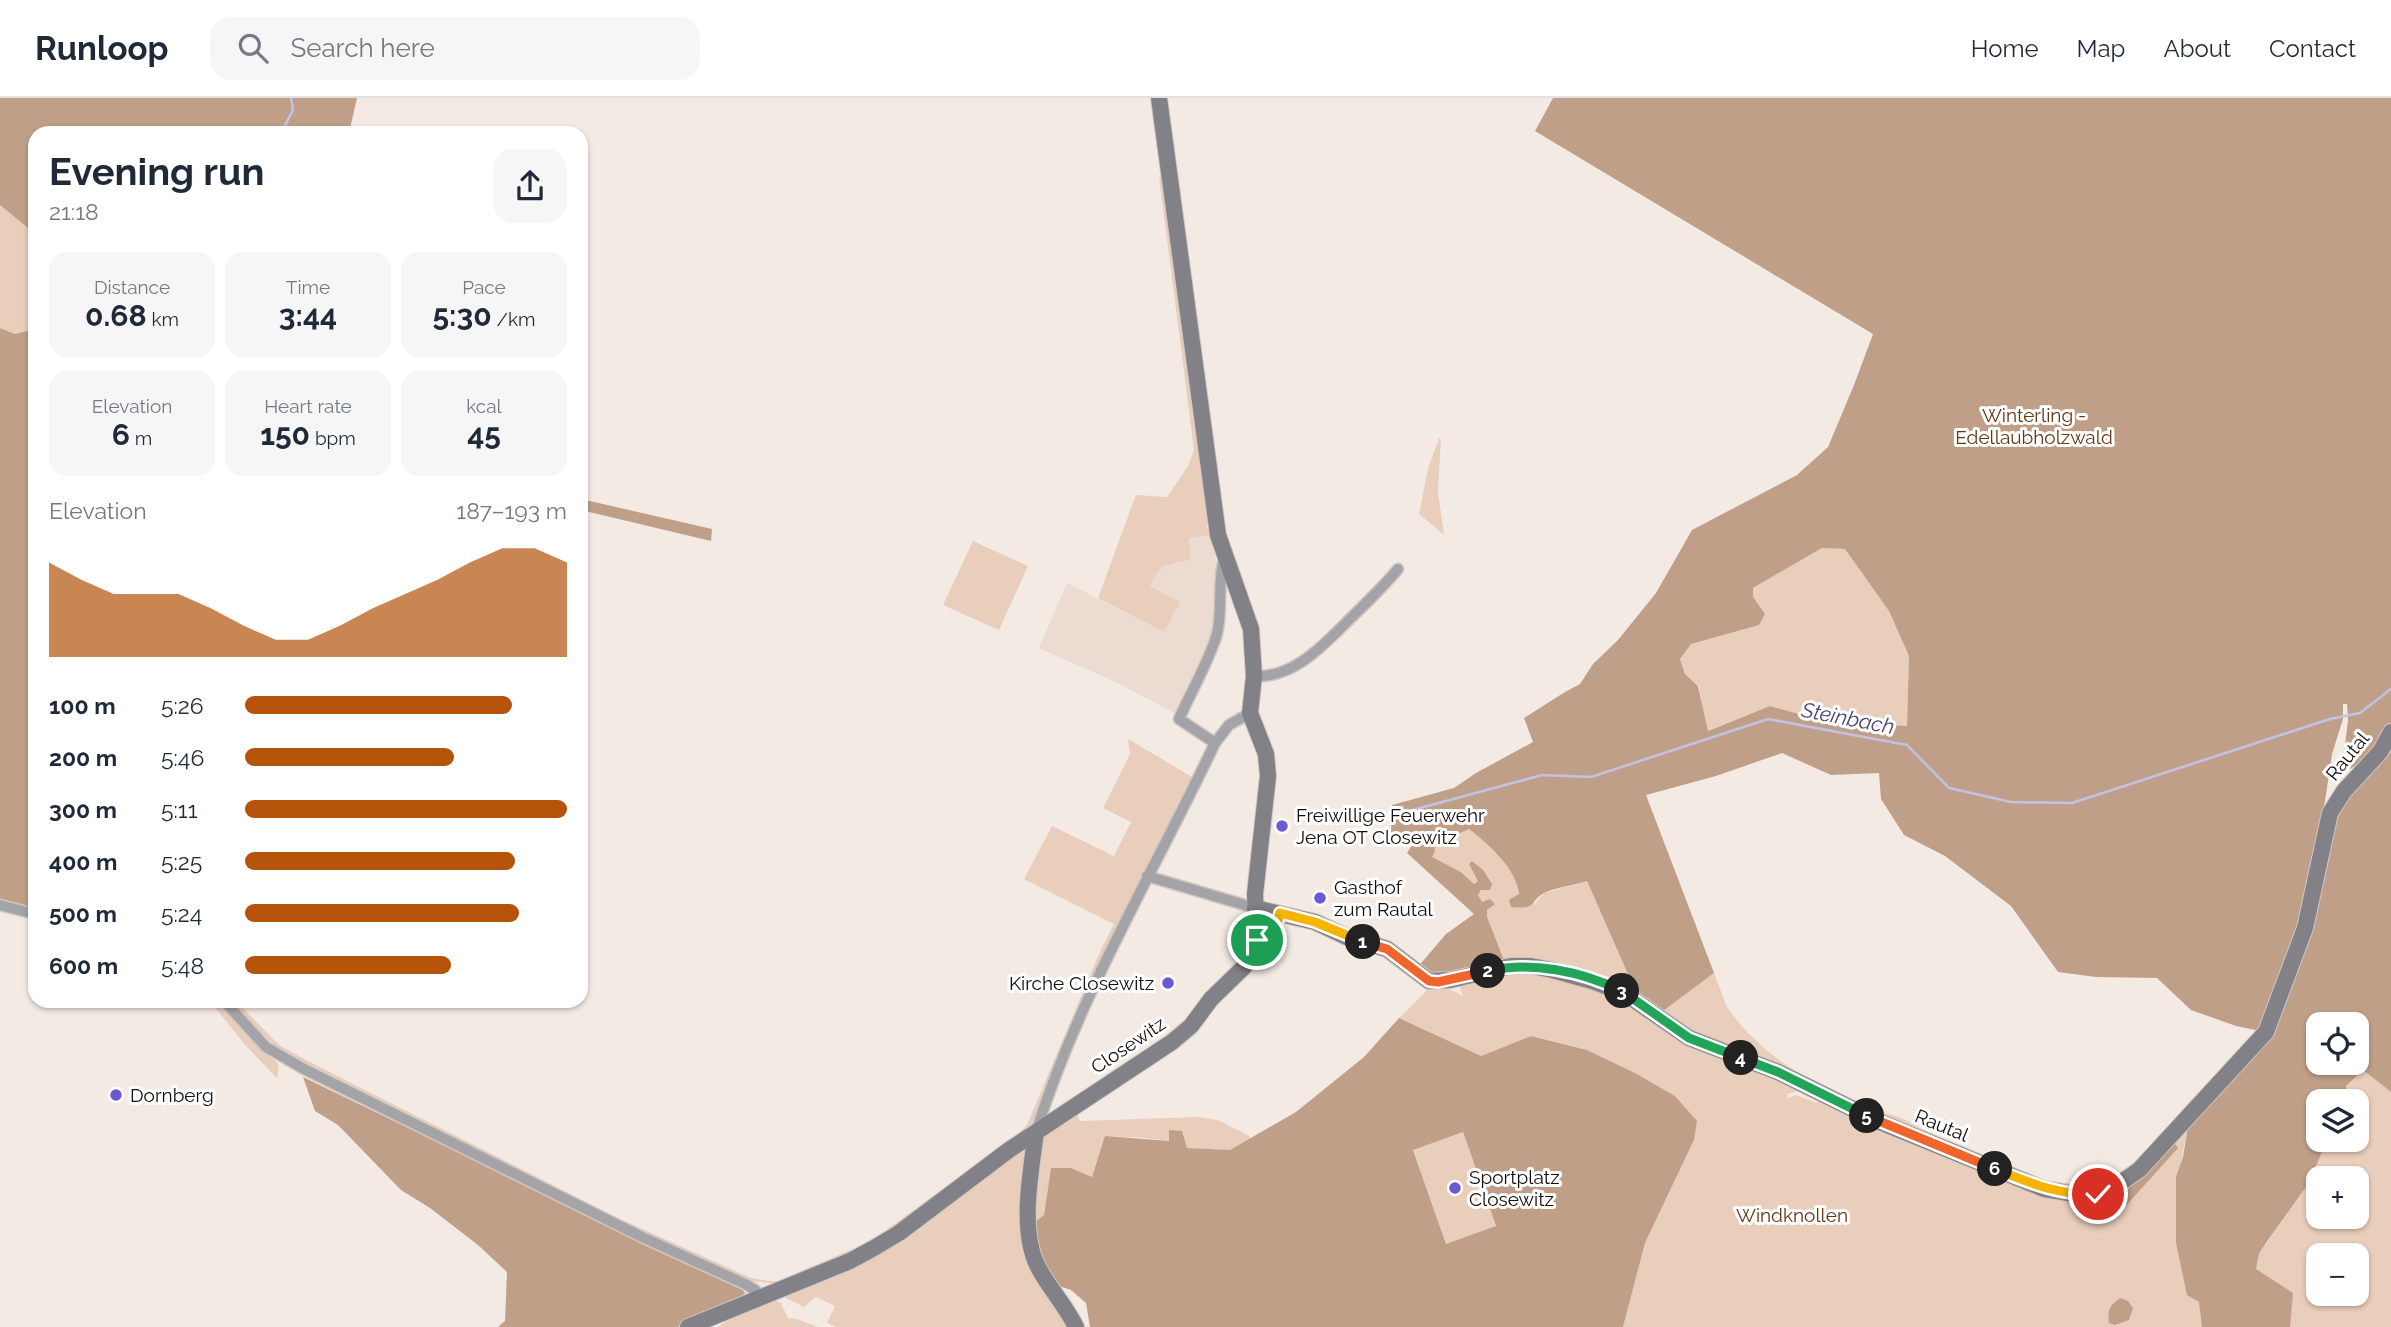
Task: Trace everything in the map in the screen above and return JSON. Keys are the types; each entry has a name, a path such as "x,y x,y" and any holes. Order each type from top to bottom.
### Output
{"street":[{"path":"1159,98 1217,531 1224,559 1251,629 1254,676 1250,713 1266,754 1268,776 1255,908 1256,946"},
{"path":"1215,743 1179,719 1216,635 1224,559"},
{"path":"1254,676 1263,677 1288,670 1314,653 1398,569"},
{"path":"1076,1327 1037,1264 1030,1241 1028,1213 1036,1132 1045,1103 1096,984 1147,876 1215,743 1229,725 1250,713"},
{"name":"Rautal","path":"1255,908 1315,922 1349,938 1387,949 1429,981 1450,980 1511,966 1531,966 1614,987 1689,1038 1778,1072 1875,1120 2044,1189 2071,1194 2098,1194 2113,1188 2139,1170 2266,1032 2305,928 2330,813 2344,791 2380,752 2391,732"},
{"path":"1147,876 1255,908"},
{"path":"0,905 28,912"},
{"name":"Closewitz","path":"688,1327 850,1261 883,1243 1036,1132 1172,1042 1191,1026 1211,999 1244,967 1256,946 1264,944 1271,937 1280,913"},
{"path":"231,1008 267,1047 302,1068 642,1237 747,1285 755,1290 760,1298"}],"shaded area":[{"path":"1214,535 1218,596 1212,634 1175,713 1113,681 1039,648 1067,583 1164,632 1150,586 1155,573 1188,538"}],"green space":[{"path":"0,98 357,98 351,126 28,126 28,228 0,205"},
{"name":"Winterling - Edellaubholzwald","path":"1553,98 2391,98 2391,723 2369,755 2350,769 2346,768 2343,763 2348,720 2347,704 2343,704 2343,719 2332,754 2325,801 2297,930 2260,1031 2236,1026 2191,1010 2157,978 2096,977 2058,972 2011,906 1945,856 1904,835 1881,799 1879,773 1831,775 1782,753 1716,776 1646,795 1714,973 1659,1014 1638,997 1587,881 1546,892 1530,906 1511,907 1509,900 1519,894 1513,876 1493,849 1469,829 1433,840 1435,851 1432,857 1461,872 1474,884 1478,881 1469,864 1472,861 1483,870 1492,884 1490,890 1481,890 1478,895 1482,902 1490,899 1495,904 1487,910 1487,917 1504,960 1432,977 1417,968 1446,934 1474,914 1407,853 1412,845 1391,833 1392,805 1454,788 1533,742 1524,718 1580,684 1593,664 1618,640 1656,593 1692,530 1797,475 1828,447 1873,334 1535,131","holes":["1822,548 1845,549 1889,611 1909,656 1907,726 1829,722 1770,706 1708,731 1698,686 1685,674 1680,659 1691,644 1759,625 1765,614 1753,597 1753,588"]},
{"path":"1159,177 1166,178 1212,524 1206,526 1212,535 1189,538 1190,560 1165,566 1157,573 1150,586 1180,602 1164,632 1098,598 1136,495 1167,497 1188,466 1194,450"},
{"path":"0,205 28,228 28,331 15,334 0,328"},
{"path":"0,328 15,334 28,331 28,909 0,902"},
{"path":"1439,438 1438,492 1444,535 1419,514 1428,469"},
{"path":"588,501 712,529 711,541 588,512"},
{"path":"973,541 1028,566 999,630 943,605"},
{"path":"1822,548 1845,549 1889,611 1909,656 1907,727 1829,722 1770,706 1707,731 1699,686 1685,674 1680,659 1691,644 1759,624 1765,614 1753,597 1753,588"},
{"path":"1128,739 1194,778 1032,1128 873,1245 780,1284 749,1281 644,1234 304,1064 276,1047 237,1008 243,1008 279,1045 308,1061 618,1218 751,1278 778,1281 871,1241 1027,1125 1114,924 1024,879 1052,826 1114,856 1131,822 1103,808 1130,754"},
{"path":"2391,743 2391,1092 2369,1075 2369,1012 2306,1012 2306,1075 2358,1075 2346,1089 2306,1089 2306,1152 2322,1152 2316,1166 2306,1166 2306,1187 2259,1253 2256,1269 2293,1293 2290,1327 2202,1327 2199,1302 2187,1295 2176,1243 2176,1177 2183,1157 2188,1126 2235,1078 2271,1034 2335,815"},
{"path":"1469,828 1493,849 1507,867 1519,894 1535,904 1544,893 1587,881 1638,997 1504,960 1487,917 1487,910 1495,903 1481,902 1478,881 1474,884 1461,872 1431,857 1435,851 1433,840"},
{"name":"Windknollen","path":"1512,971 1592,984 1801,1090 1787,1094 1788,1098 1796,1095 1818,1102 1872,1124 2096,1198 2188,1126 2179,1176 2177,1206 2265,1246 2306,1185 2306,1229 2369,1229 2369,1166 2315,1166 2321,1152 2369,1152 2369,1089 2346,1089 2358,1075 2369,1075 2391,1092 2391,1327 1623,1327 1645,1243 1694,1140 1696,1121 1675,1096 1587,1050 1531,1036 1481,1056 1399,1018 1432,985 1440,985 1463,996 1459,984"},
{"path":"1714,973 1727,1007 1743,1028 1794,1071 1856,1103 1904,1119 1929,1133 2046,1182 2077,1184 2101,1180 2104,1186 2096,1188 2045,1185 1730,1051 1659,1014"},
{"path":"216,1008 226,1008 279,1065 277,1078 246,1046"},
{"path":"1399,1018 1481,1056 1531,1036 1587,1050 1675,1096 1697,1121 1694,1140 1645,1243 1623,1327 1090,1327 1086,1303 1071,1290 1053,1284 1046,1272 1032,1224 1044,1215 1051,1168 1071,1168 1092,1177 1105,1136 1169,1141 1169,1130 1182,1131 1187,1148 1230,1150 1296,1112 1364,1057","holes":["1463,1132 1496,1226 1446,1244 1413,1150"]},
{"path":"303,1077 741,1288 745,1293 739,1301 677,1327 498,1327 505,1321 507,1272 478,1245 430,1208 401,1190 338,1125 315,1111"},
{"path":"1075,1111 1080,1121 1198,1117 1218,1120 1251,1139 1230,1150 1187,1148 1170,1141 1106,1136 1092,1177 1071,1168 1051,1168 1044,1215 1033,1224 1044,1132 1059,1121 1066,1124"},
{"name":"Sportplatz Closewitz","path":"1463,1132 1496,1227 1446,1244 1413,1149"},
{"path":"2175,1144 2178,1148 2113,1220 2104,1222 2098,1217 2094,1204 2123,1194"},
{"path":"1019,1148 1028,1153 1024,1211 1072,1327 837,1327 827,1323 835,1306 816,1297 804,1307 786,1298 784,1291 852,1263"},
{"path":"769,1298 781,1303 788,1318 818,1327 719,1327 735,1316"},
{"path":"2121,1298 2128,1301 2133,1308 2129,1320 2115,1325 2109,1323 2110,1308"}],"waterway":[{"path":"285,126 293,110 291,98"},
{"name":"Steinbach","path":"1398,814 1542,775 1591,777 1768,719 1907,745 1949,788 2011,802 2072,803 2330,719 2360,713 2391,689"}],"place":[{"name":"Freiwillige Feuerwehr Jena OT Closewitz","path":"1282,826"},
{"name":"Gasthof zum Rautal","path":"1320,898"},
{"name":"Kirche Closewitz","path":"1168,983"},
{"name":"Dornberg","path":"116,1095"},
{"name":"Sportplatz Closewitz","path":"1455,1188"}],"route":[{"path":"1257,940 1256,946 1268,941 1276,929 1280,913 1315,922 1349,938 1387,949 1429,981 1450,980 1511,966 1531,966 1614,987 1689,1038 1778,1072 1875,1120 2044,1189 2080,1195 2098,1194"}]}
